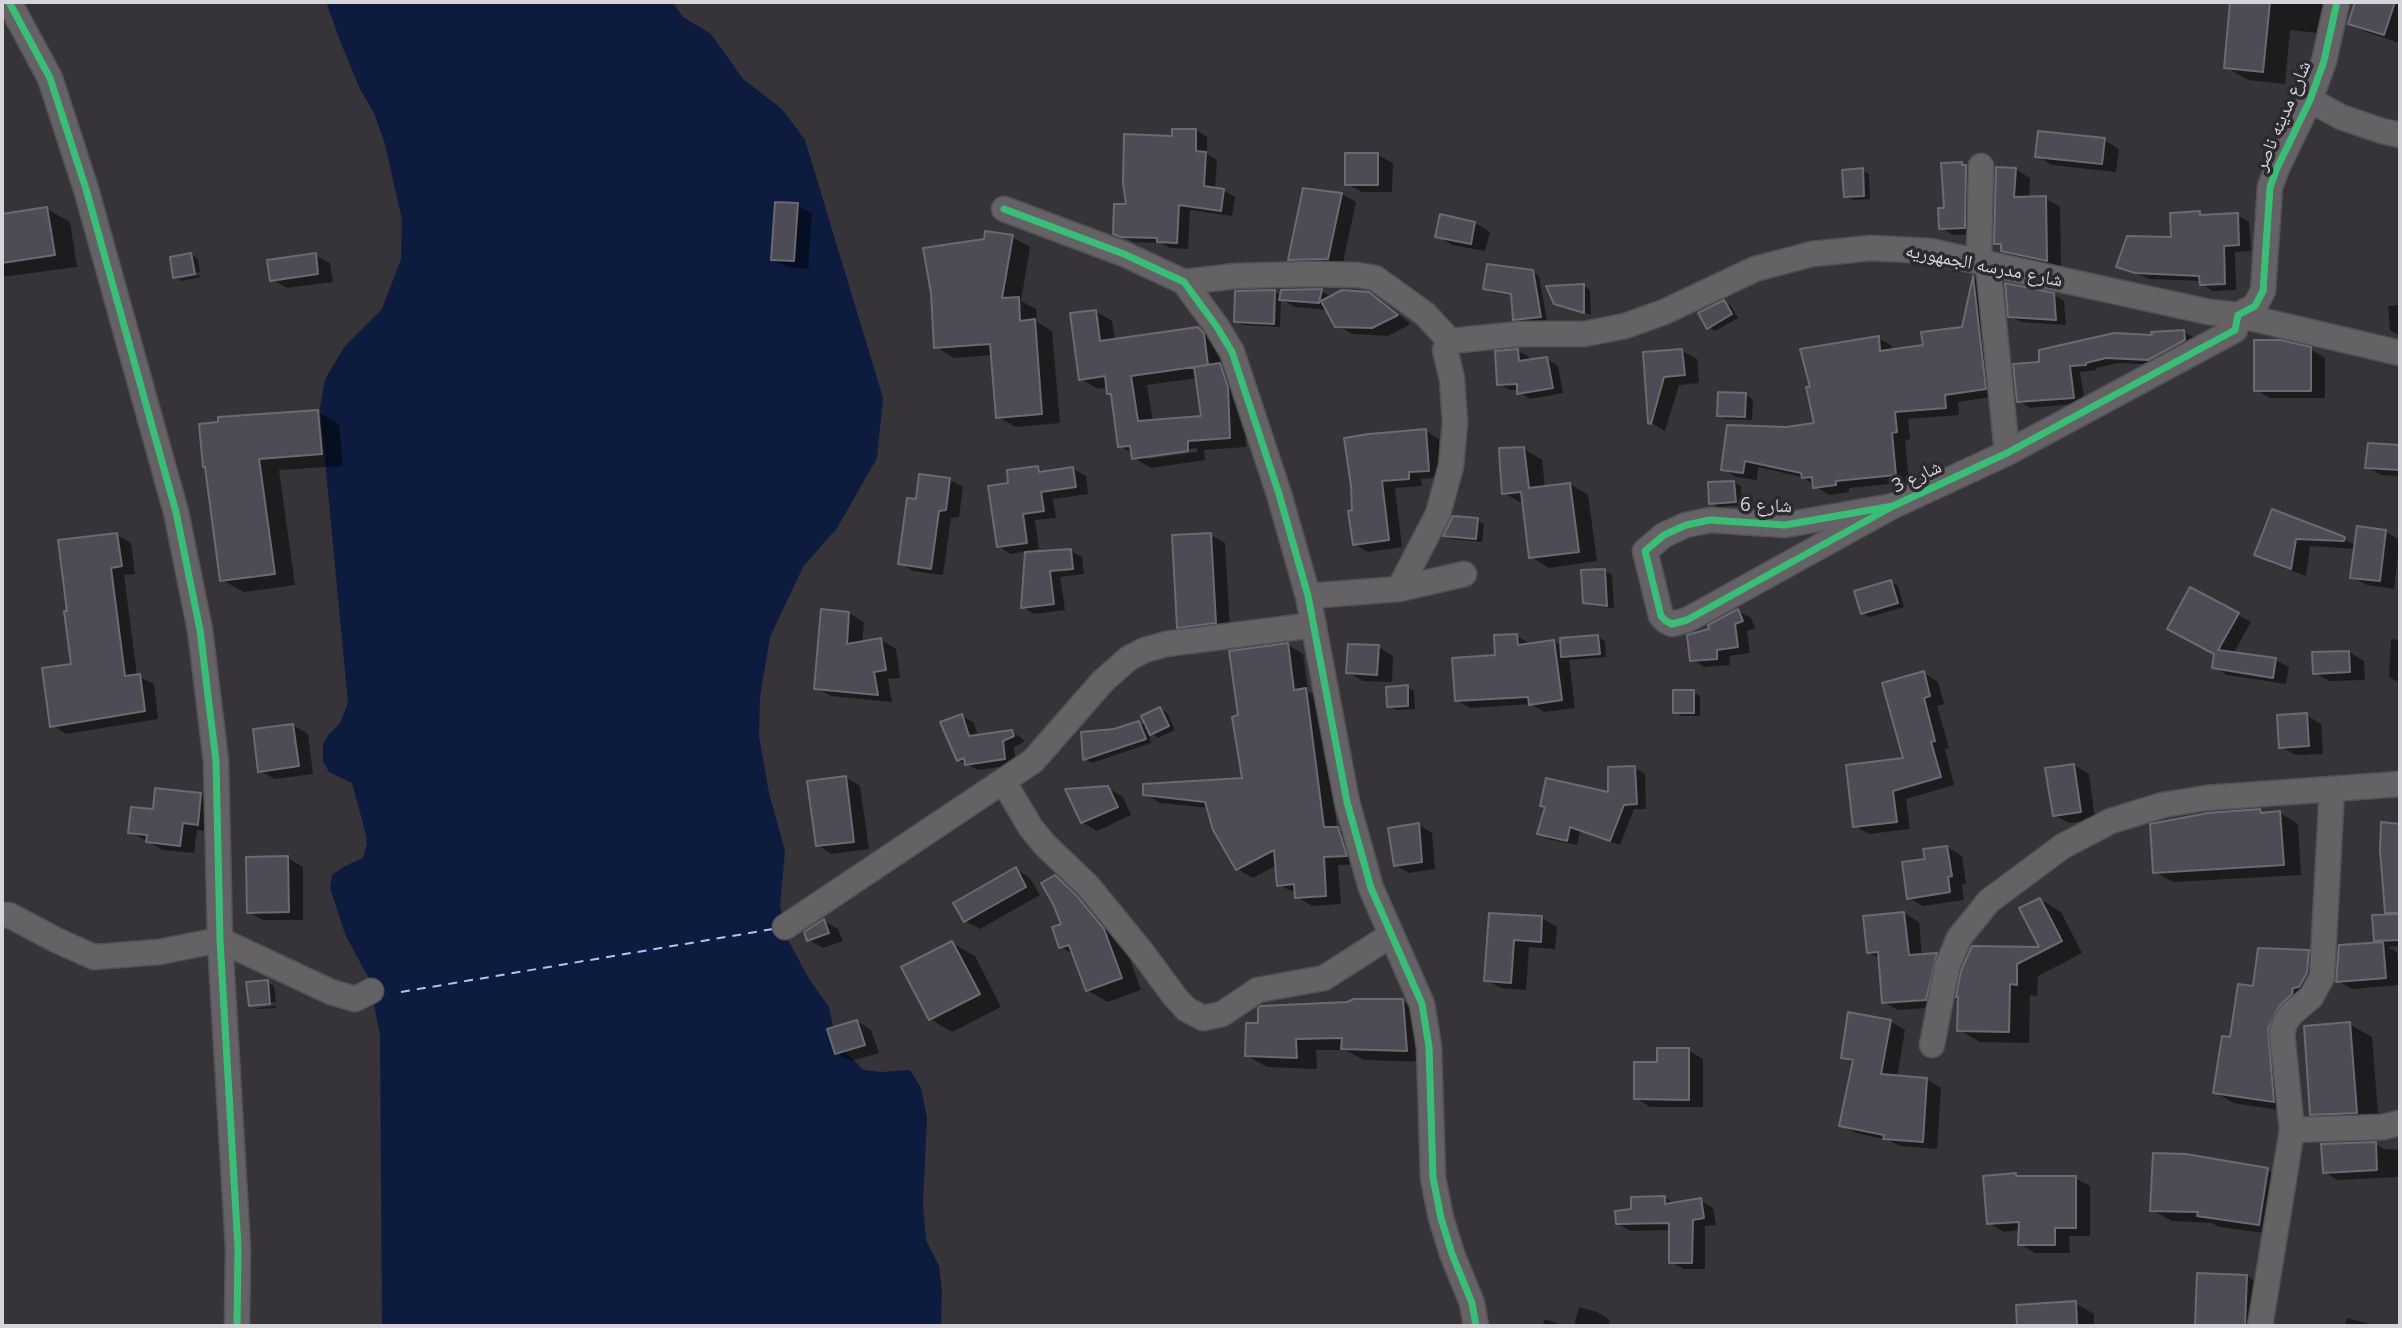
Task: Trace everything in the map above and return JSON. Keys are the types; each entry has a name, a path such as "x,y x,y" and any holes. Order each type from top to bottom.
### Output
{"street":[{"path":"9,2 50,78 86,189 176,512 200,630 216,761 220,940 238,1248 237,1326"},
{"name":"شارع مدينه ناصر","path":"2238,315 2255,306 2263,291 2270,187 2310,100 2324,61 2337,2"},
{"name":"شارع مدينه ناصر","path":"2310,100 2342,117 2400,135"},
{"path":"1981,166 1983,263 2007,453"},
{"path":"1004,209 1124,254 1184,282 1232,352 1279,494 1308,596 1346,802 1371,888 1422,1004 1429,1047 1433,1178 1441,1218 1472,1303 1476,1326"},
{"name":"شارع مدرسه الجمهوريه","path":"1450,341 1520,334 1584,334 1625,326 1664,312 1755,269 1812,254 1871,248 1930,251 2209,312 2238,315 2400,353"},
{"path":"1184,282 1236,276 1310,274 1375,278 1425,314 1450,341 1446,350 1452,379 1455,423 1451,466 1438,514 1399,589"},
{"name":"شارع 3","path":"1645,551 1661,616 1672,624 1679,623 1893,506 2007,453 2235,330 2238,315"},
{"name":"شارع 6","path":"1645,551 1664,535 1686,525 1710,520 1785,525 1893,506"},
{"path":"1308,596 1399,589 1464,574"},
{"path":"785,927 1034,761 1103,681 1117,667 1137,654 1166,644 1314,625"},
{"path":"1003,781 1031,828 1045,845 1088,886 1142,951 1175,997 1186,1009 1203,1018 1222,1014 1258,990 1324,978 1391,935"},
{"path":"1931,1045 1947,967 1959,938 1989,901 2063,846 2111,821 2163,805 2206,798 2400,784"},
{"path":"2259,1326 2292,1130 2282,1033 2291,1014 2311,997 2322,978 2332,789"},
{"path":"4,911 55,940 94,957 159,952 220,940 331,992 355,999 371,991"},
{"path":"2292,1130 2383,1127 2400,1123"}],"water":[{"path":"326,2 672,2 683,17 711,34 743,79 782,109 805,140 883,398 877,458 837,528 803,567 770,637 760,697 759,736 769,793 785,851 780,906 787,938 809,979 829,1007 834,1031 846,1053 864,1070 910,1070 921,1088 927,1117 923,1204 926,1240 939,1266 942,1291 941,1326 382,1326 380,1035 369,979 345,934 330,888 332,875 363,858 367,844 352,783 329,772 323,761 323,744 340,723 348,703 320,408 325,379 345,346 382,309 401,259 402,220 385,144 374,113 360,89 342,46"}],"building":[{"path":"2230,2 2270,2 2263,72 2224,68"},
{"path":"2355,2 2395,2 2384,35 2348,24"},
{"path":"1172,129 1196,129 1196,151 1206,152 1204,186 1224,189 1221,211 1179,205 1177,243 1157,242 1157,238 1121,237 1113,234 1114,204 1126,204 1123,183 1124,134 1172,136"},
{"path":"2038,131 2105,138 2102,164 2035,157"},
{"path":"1345,153 1378,153 1378,185 1345,185"},
{"path":"1962,162 1962,165 1966,165 1965,228 1939,229 1938,208 1944,208 1941,163"},
{"path":"1996,167 2016,168 2014,197 2046,196 2047,261 2001,251 2001,244 1994,244"},
{"path":"1863,168 1864,196 1844,197 1842,170"},
{"path":"1303,188 1342,193 1328,259 1288,260"},
{"path":"775,202 798,203 794,261 771,260"},
{"path":"47,207 55,255 2,263 2,214"},
{"path":"2200,211 2200,215 2238,213 2239,245 2224,246 2225,284 2200,285 2199,276 2135,273 2116,267 2127,236 2171,237 2170,213"},
{"path":"1440,214 1475,222 1471,244 1435,237"},
{"path":"985,231 1013,235 1002,298 1019,297 1020,321 1035,319 1042,414 996,418 990,344 934,348 931,293 923,248 984,239"},
{"path":"191,253 195,274 173,278 170,257"},
{"path":"316,253 318,274 270,281 267,260"},
{"path":"1487,264 1533,270 1541,317 1513,320 1511,294 1483,289"},
{"path":"1973,276 1986,389 1945,395 1946,408 1895,412 1897,432 1892,433 1896,475 1836,481 1836,485 1813,488 1812,477 1802,478 1801,473 1745,461 1743,473 1721,470 1727,425 1786,427 1814,423 1806,387 1810,387 1800,349 1879,336 1880,351 1923,345 1921,332 1962,327"},
{"path":"2005,283 2054,293 2056,320 2008,317"},
{"path":"1584,284 1584,313 1554,304 1546,286"},
{"path":"1322,289 1319,303 1279,300 1281,290"},
{"path":"1275,290 1274,324 1234,322 1235,291"},
{"path":"1342,290 1369,292 1398,315 1372,328 1335,327 1321,301"},
{"path":"1724,300 1732,314 1707,329 1698,313"},
{"path":"1096,310 1100,341 1198,327 1204,334 1208,365 1220,363 1228,387 1230,438 1188,441 1188,451 1132,459 1130,446 1118,447 1111,394 1107,394 1105,376 1079,380 1070,313","holes":["1194,367 1201,416 1138,421 1131,376"]},
{"path":"2184,330 2185,340 2148,360 2106,358 2086,365 2070,366 2074,398 2017,402 2013,364 2039,362 2039,350 2114,333 2152,335 2151,332"},
{"path":"2254,340 2280,340 2311,347 2311,391 2254,391"},
{"path":"1518,349 1519,361 1547,357 1553,388 1517,394 1517,384 1497,385 1495,351"},
{"path":"1682,349 1685,375 1664,377 1651,424 1648,423 1643,352"},
{"path":"1718,392 1746,393 1745,417 1717,416"},
{"path":"318,410 322,454 259,459 275,574 220,581 199,424 218,422 218,417"},
{"path":"1426,429 1429,471 1409,472 1409,479 1382,481 1389,540 1353,545 1348,511 1352,510 1351,486 1344,438"},
{"path":"2368,443 2400,445 2400,470 2365,468"},
{"path":"1524,447 1529,488 1570,483 1579,552 1529,558 1521,492 1502,494 1499,448"},
{"path":"1038,466 1039,472 1073,467 1076,487 1041,492 1044,511 1023,514 1027,543 997,547 988,486 1008,483 1007,470"},
{"path":"919,474 950,478 946,510 939,511 931,569 898,564 907,498 916,499"},
{"path":"1734,481 1736,502 1709,504 1708,482"},
{"path":"2272,509 2345,537 2344,541 2296,539 2291,569 2254,555"},
{"path":"1453,516 1478,518 1476,539 1443,536"},
{"path":"2357,526 2386,530 2380,581 2350,578"},
{"path":"117,533 122,566 111,568 125,676 140,674 145,711 50,727 42,668 71,664 58,540"},
{"path":"1211,533 1216,623 1177,628 1172,535"},
{"path":"1071,549 1073,569 1050,571 1054,604 1021,608 1025,552"},
{"path":"1605,569 1607,606 1583,603 1581,570"},
{"path":"1891,580 1898,603 1861,614 1854,591"},
{"path":"2190,587 2239,613 2218,650 2276,658 2273,678 2212,668 2214,654 2167,629"},
{"path":"821,609 849,612 847,644 881,638 886,670 874,672 878,695 814,689"},
{"path":"1738,609 1743,621 1735,624 1738,647 1717,650 1717,659 1690,661 1687,635 1709,629 1708,625"},
{"path":"1517,634 1518,645 1554,640 1562,700 1529,705 1528,697 1455,701 1452,658 1495,655 1494,635"},
{"path":"1598,635 1600,654 1561,657 1560,638"},
{"path":"1288,643 1294,690 1306,688 1324,827 1338,827 1347,856 1324,857 1326,896 1295,898 1294,884 1277,886 1274,850 1236,870 1213,830 1205,802 1143,795 1143,784 1242,778 1232,717 1238,715 1229,651"},
{"path":"1348,644 1379,645 1377,675 1346,673"},
{"path":"2349,651 2350,672 2313,674 2312,652"},
{"path":"1924,671 1930,696 1924,698 1935,741 1931,742 1941,777 1893,791 1897,822 1853,827 1846,765 1903,758 1882,683"},
{"path":"1408,685 1408,706 1387,707 1386,687"},
{"path":"1673,690 1694,690 1694,713 1673,713"},
{"path":"1160,707 1169,726 1150,735 1141,716"},
{"path":"2307,713 2309,746 2279,748 2277,715"},
{"path":"962,714 969,736 1012,730 1014,736 1003,741 1005,759 965,765 964,758 957,761 940,722"},
{"path":"1139,721 1146,739 1083,760 1081,732 1114,729"},
{"path":"293,724 299,766 258,772 253,729"},
{"path":"2074,764 2081,812 2053,816 2045,768"},
{"path":"1635,766 1637,804 1624,805 1610,841 1570,827 1567,841 1537,834 1545,807 1540,806 1546,778 1608,792 1608,767"},
{"path":"846,776 854,842 816,846 807,781"},
{"path":"1108,786 1118,807 1081,823 1065,789"},
{"path":"155,788 201,793 198,825 183,823 180,846 146,842 147,835 128,833 131,807 153,809"},
{"path":"2260,809 2261,813 2280,811 2284,865 2153,873 2150,824 2208,813"},
{"path":"2381,822 2400,824 2400,913 2385,913 2380,850"},
{"path":"1419,823 1422,862 1394,866 1388,828"},
{"path":"1947,846 1952,876 1948,877 1950,892 1907,899 1902,862 1925,859 1923,849"},
{"path":"288,856 289,912 247,913 246,857"},
{"path":"1016,867 1026,887 964,922 953,903"},
{"path":"1055,875 1077,896 1104,929 1122,978 1086,991 1069,945 1059,948 1052,927 1061,924 1041,883"},
{"path":"2040,898 2062,941 2017,964 2017,985 2010,984 2009,1032 1957,1031 1956,997 1961,971 1972,946 2039,947 2019,908"},
{"path":"1904,912 1909,955 1937,953 1926,1000 1882,1003 1878,952 1867,953 1863,916"},
{"path":"1489,913 1542,916 1541,942 1514,940 1511,983 1484,981"},
{"path":"2400,914 2400,940 2374,941 2372,915"},
{"path":"824,919 829,933 807,941 804,932"},
{"path":"952,941 980,994 929,1020 901,967"},
{"path":"2383,942 2386,978 2336,982 2339,945"},
{"path":"2258,948 2309,950 2307,973 2299,987 2293,988 2292,994 2279,1006 2268,1029 2274,1102 2213,1093 2222,1036 2230,1037 2238,984 2253,986"},
{"path":"268,980 270,1004 249,1006 246,982"},
{"path":"1354,999 1403,999 1407,1051 1341,1049 1342,1038 1296,1039 1297,1058 1245,1056 1246,1023 1258,1023 1258,1008 1261,1006 1347,1002"},
{"path":"1848,1012 1891,1020 1881,1074 1927,1078 1923,1142 1883,1139 1884,1135 1839,1126 1853,1060 1841,1058"},
{"path":"857,1020 865,1045 835,1054 827,1029"},
{"path":"2350,1022 2357,1113 2310,1115 2304,1026"},
{"path":"1657,1048 1689,1048 1689,1100 1634,1099 1634,1062 1657,1062"},
{"path":"2376,1142 2377,1170 2323,1173 2321,1144"},
{"path":"2153,1153 2186,1154 2268,1168 2259,1225 2197,1216 2198,1212 2150,1211"},
{"path":"2016,1173 2016,1176 2076,1176 2076,1228 2055,1228 2055,1245 2018,1245 2019,1222 1987,1224 1983,1176"},
{"path":"1665,1196 1665,1204 1701,1198 1704,1218 1693,1220 1692,1263 1669,1263 1669,1223 1616,1224 1615,1211 1631,1209 1631,1197"},
{"path":"2197,1273 2247,1275 2245,1326 2195,1326"},
{"path":"2076,1301 2077,1326 2017,1326 2016,1305"}],"ferry route":[{"path":"401,992 773,929"}],"cycle path":[{"path":"9,2 50,78 86,189 176,512 200,630 216,761 220,940 238,1248 237,1326"},
{"path":"1893,506 1785,525 1710,520 1686,525 1664,535 1645,551 1661,616 1672,624 1687,620 1893,506 2007,453 2235,330 2238,315 2255,306 2263,291 2270,187 2310,100 2324,61 2337,2"},
{"path":"1004,209 1124,254 1184,282 1232,352 1279,494 1308,596 1347,802 1371,888 1422,1004 1429,1047 1433,1178 1441,1218 1472,1303 1476,1326"}]}
